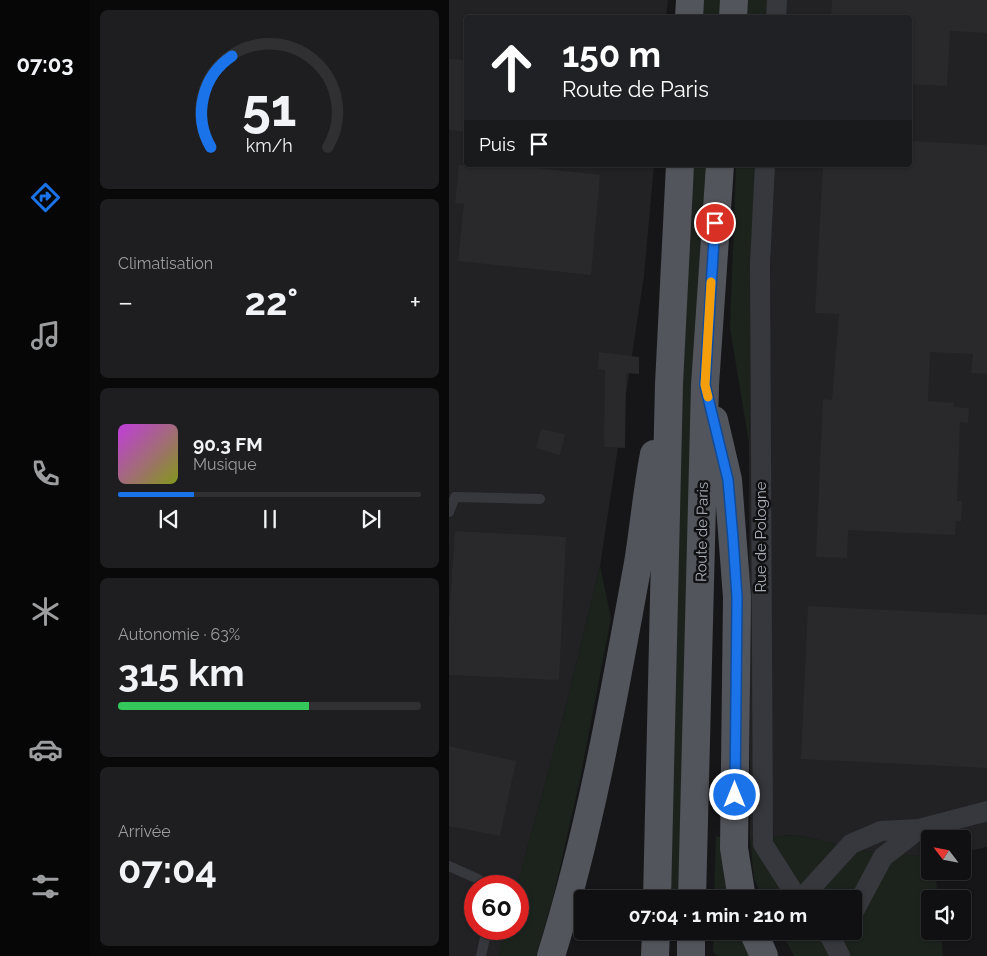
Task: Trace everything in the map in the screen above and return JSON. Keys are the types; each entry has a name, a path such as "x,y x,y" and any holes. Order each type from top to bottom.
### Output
{"main road":[{"path":"689,15 691,0"},
{"path":"733,15 734,0"},
{"path":"657,890 669,384 680,167"},
{"name":"Route de Paris","path":"692,890 705,385 720,167"},
{"path":"551,956 609,727 639,558 649,479 669,384"},
{"path":"705,385 729,489 737,597 734,848 741,890"},
{"path":"655,956 656,940"},
{"path":"691,940 691,956"},
{"path":"757,940 764,956"}],"street":[{"path":"776,15 777,0"},
{"name":"Rue de Pologne","path":"765,167 760,263 763,844 793,890"},
{"path":"808,890 851,844 881,831 919,829 987,811"},
{"path":"862,896 883,857 919,829"},
{"path":"834,940 840,956"}],"lane":[{"path":"449,512 455,497 540,499"},
{"path":"449,866 469,875"},
{"path":"481,956 485,940"}],"shaded area":[{"path":"449,0 668,0 666,15 464,15 464,167 654,167 644,276 600,566 564,714 520,875 464,875 464,940 502,940 498,956 449,956"},
{"path":"701,0 724,0 722,15 700,15"},
{"path":"748,0 769,0 768,15 746,15"},
{"path":"769,0 987,0 987,847 971,850 971,830 921,830 921,856 866,851 797,835 750,838 749,443 759,167 912,167 912,15 768,15"},
{"path":"690,167 709,167 682,890 663,890"},
{"path":"736,167 759,167 749,443 730,328"},
{"path":"600,566 611,618 579,784 552,902 536,956 498,956 502,940 529,940 529,875 520,875 564,714"},
{"path":"797,835 866,851 921,856 921,880 936,880 937,890 921,890 921,940 942,940 943,956 794,956 786,940 862,940 862,890 760,890 754,879 750,838"},
{"path":"716,836 723,838 732,890 714,890"},
{"path":"714,940 749,940 757,956 718,956 713,952"}],"building":[{"path":"832,0 988,0 988,33 950,31 947,86 912,84 912,15 831,15"},
{"path":"449,59 464,60 464,132 449,130"},
{"path":"912,141 988,145 988,374 971,373 973,354 930,352 928,401 954,403 953,407 969,408 968,423 960,422 957,501 962,501 961,521 956,521 955,535 848,530 847,558 816,557 823,399 832,400 839,314 815,313 823,167 912,167"},
{"path":"459,165 464,165 464,167 529,167 600,175 591,275 458,261 464,204 455,203"},
{"path":"599,352 639,357 639,374 626,373 625,448 604,447 605,370 598,369"},
{"path":"541,429 565,434 560,455 536,448"},
{"path":"455,531 566,537 559,680 449,675 449,621"},
{"path":"808,606 988,615 988,768 801,759"},
{"path":"449,746 516,761 500,836 449,826"}],"slow traffic":[{"path":"708,397 705,385 711,282"}],"route":[{"path":"715,223 705,385 728,480 733,538 737,597 735,795"}]}
